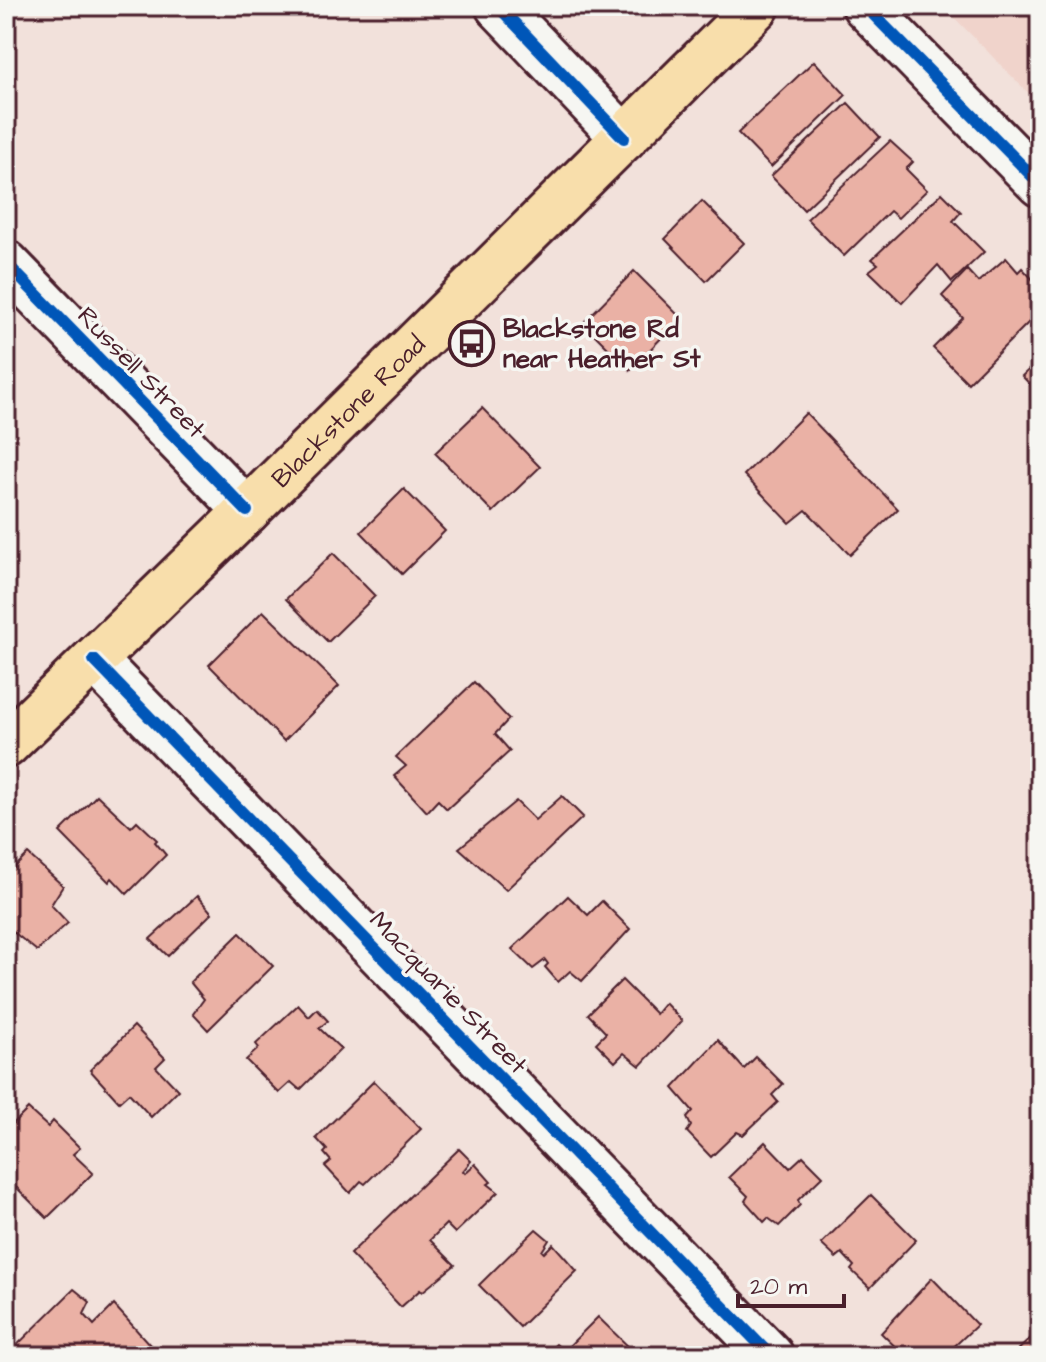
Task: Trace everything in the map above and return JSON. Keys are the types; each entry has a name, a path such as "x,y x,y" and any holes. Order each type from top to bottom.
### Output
{"main road":[{"name":"Blackstone Road","path":"6,745 757,6"}],"street":[{"path":"498,6 624,138"},
{"path":"865,6 1040,184"},
{"name":"Russell Street","path":"6,263 247,511"},
{"name":"Macquarie Street","path":"94,660 771,1356"}],"shaded area":[{"path":"943,6 1040,6 1040,105"}],"building":[{"path":"814,61 846,95 771,167 738,133"},
{"path":"848,103 880,137 804,210 771,176"},
{"path":"890,141 913,162 906,169 927,190 898,218 890,211 844,256 807,219"},
{"path":"942,193 961,212 953,221 984,252 952,282 938,265 902,303 869,271 878,264 872,259"},
{"path":"702,201 744,243 706,281 665,239"},
{"path":"1006,258 1018,272 1022,268 1040,287 1040,311 968,383 933,348 963,318 942,296 967,270 978,282"},
{"path":"634,271 681,318 630,370 583,323"},
{"path":"1040,359 1040,395 1022,376"},
{"path":"482,408 540,467 493,512 435,453"},
{"path":"806,413 898,509 850,555 806,510 790,523 744,475"},
{"path":"404,489 445,531 402,574 361,532"},
{"path":"333,553 375,596 328,642 286,599"},
{"path":"263,611 339,686 284,741 209,665"},
{"path":"474,682 509,719 495,734 510,751 447,809 438,800 427,812 394,776 406,766 396,757"},
{"path":"97,795 131,827 137,821 157,840 155,842 166,855 127,894 112,878 109,882 60,832"},
{"path":"562,796 583,817 506,890 459,848 516,801 535,820"},
{"path":"28,854 63,886 51,905 68,923 37,951 6,926 6,861 14,868"},
{"path":"197,896 212,913 168,956 150,939"},
{"path":"568,896 588,915 602,901 630,929 582,981 570,971 558,982 545,967 548,964 545,960 533,969 512,949"},
{"path":"240,933 273,966 208,1030 193,1014 204,999 190,982"},
{"path":"622,980 656,1014 665,1003 682,1021 640,1066 624,1053 615,1062 596,1043 606,1033 588,1014"},
{"path":"298,1005 309,1017 317,1009 328,1021 319,1028 341,1049 300,1090 291,1082 279,1093 246,1060 259,1048 256,1044"},
{"path":"134,1026 165,1058 156,1067 178,1090 151,1117 129,1093 119,1102 90,1070"},
{"path":"718,1040 744,1069 756,1057 783,1084 772,1095 778,1102 743,1135 737,1132 711,1157 687,1132 691,1126 687,1118 693,1111 673,1088"},
{"path":"374,1081 421,1129 365,1184 361,1181 350,1193 325,1166 331,1161 324,1153 327,1150 316,1138"},
{"path":"28,1109 48,1127 53,1121 80,1148 73,1154 93,1173 47,1218 6,1177 6,1131"},
{"path":"765,1142 790,1168 803,1156 823,1176 798,1200 800,1205 779,1226 768,1218 764,1222 745,1201 748,1196 729,1177"},
{"path":"459,1149 471,1161 463,1171 465,1173 475,1164 491,1182 488,1184 498,1192 455,1233 446,1224 430,1240 455,1265 401,1307 350,1254"},
{"path":"871,1195 916,1240 870,1288 851,1270 854,1266 842,1253 836,1258 821,1244"},
{"path":"536,1229 549,1240 542,1251 544,1253 553,1244 577,1271 520,1327 479,1285"},
{"path":"932,1278 977,1325 944,1356 905,1356 881,1333"},
{"path":"74,1289 90,1302 84,1314 94,1325 114,1305 160,1356 6,1356"},
{"path":"598,1317 633,1351 629,1356 543,1356 556,1344 564,1351"},
{"path":"1040,1329 1040,1356 1012,1356"}],"cycle path":[{"path":"498,6 624,138"},
{"path":"865,6 1040,184"},
{"path":"6,263 247,511"},
{"path":"94,660 771,1356"}],"place":[{"name":"Blackstone Rd near Heather St","path":"472,343"}]}
